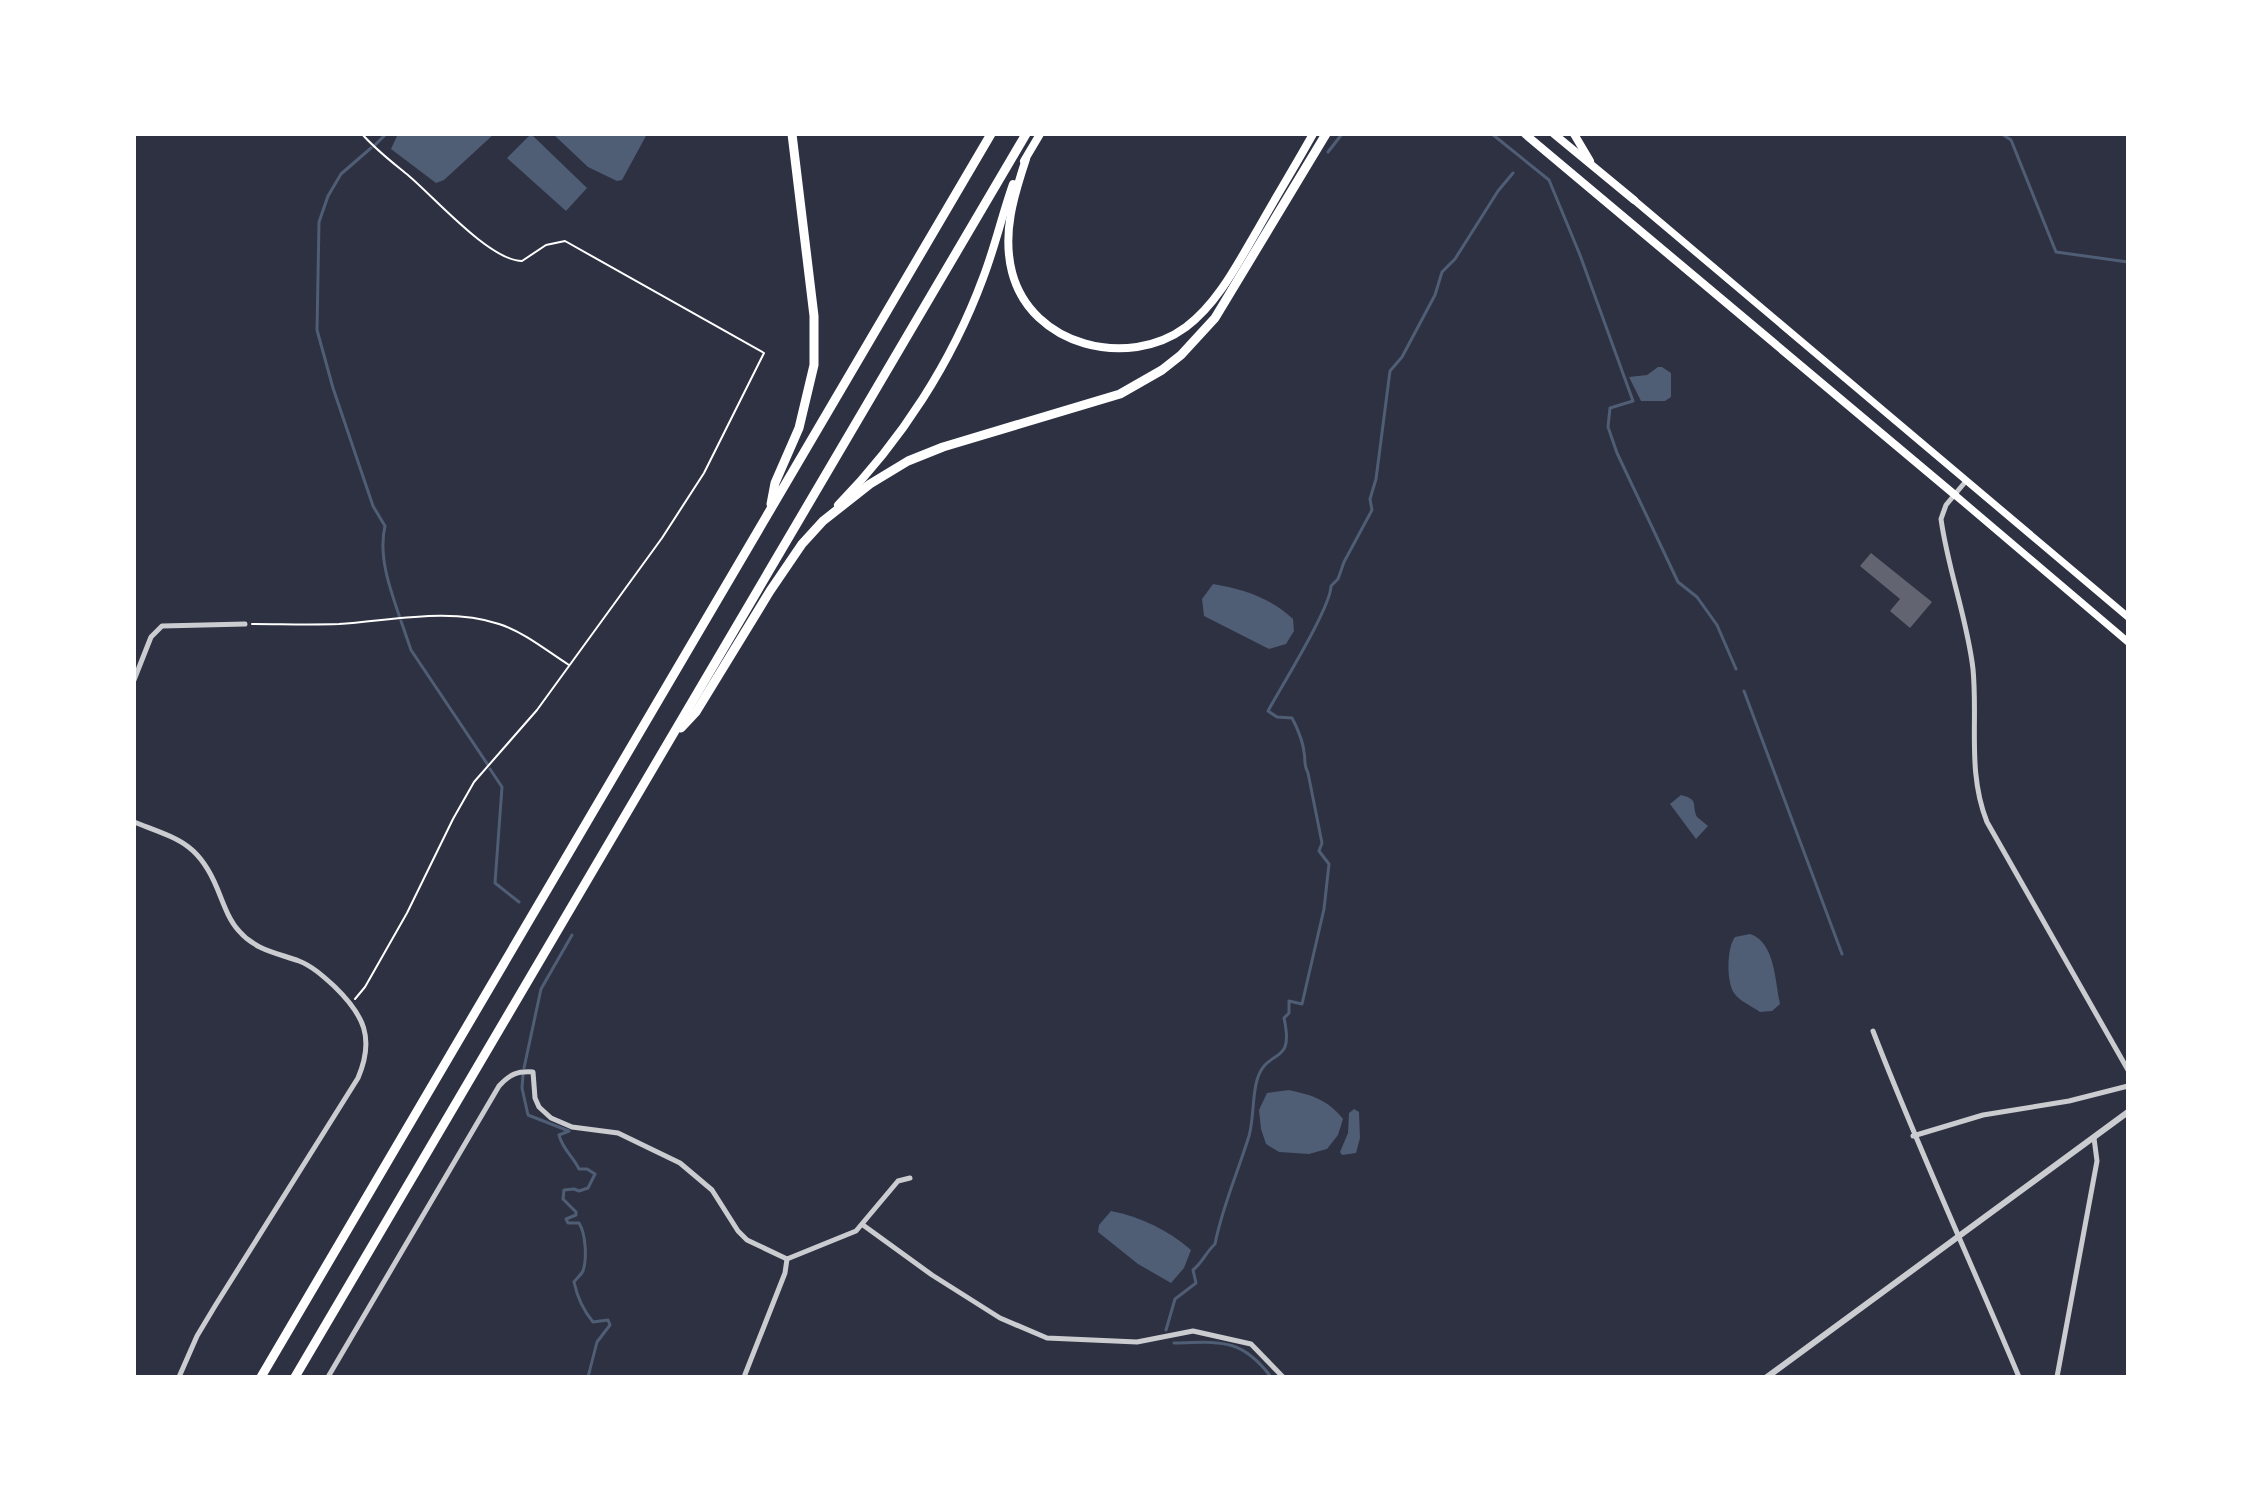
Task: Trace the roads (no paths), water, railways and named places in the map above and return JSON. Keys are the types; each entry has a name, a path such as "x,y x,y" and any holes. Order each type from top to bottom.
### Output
{"highway":[{"path":"770,511 775,483 799,428 814,365 814,316 792,134"},
{"path":"261,1377 991,134"},
{"path":"295,1377 1026,134"},
{"path":"668,742 696,712 793,556 870,473 899,435 945,358 982,281 1013,181 1040,134"},
{"path":"1026,159 1011,212 1008,237 1012,275 1022,297 1048,325 1075,341 1126,349 1172,336 1206,307 1242,256 1313,134"},
{"path":"823,521 870,484 908,461 963,441 1120,394 1162,370 1199,338 1215,318 1326,134"},
{"path":"1525,134 1955,495"},
{"path":"1554,134 1634,200"},
{"path":"1574,134 1592,166"}],"main road":[{"path":"1634,200 2128,617"},
{"path":"1955,495 2128,642"}],"street":[{"path":"1967,480 1946,505 1941,519 1973,672 1974,771 1978,799 1987,822 2128,1070"},
{"path":"134,680 151,637 162,626 245,624"},
{"path":"134,822 180,841 200,855 231,919 247,939 274,954 311,967 351,1003 363,1023 367,1047 358,1078 203,1326 179,1377"},
{"path":"1873,1031 1913,1136 1960,1236 2019,1377"},
{"path":"328,1377 499,1086 520,1071 533,1072 535,1098 539,1107 551,1118 572,1127 618,1133 680,1163 712,1190 747,1240 787,1259"},
{"path":"1913,1136 1983,1115 2069,1101 2128,1086"},
{"path":"1767,1377 2128,1112"},
{"path":"2057,1377 2097,1161 2094,1138"},
{"path":"787,1259 832,1242 863,1225 894,1186 903,1178 910,1178"},
{"path":"863,1225 932,1275 1000,1318 1047,1338 1137,1342 1193,1331 1251,1344 1283,1377"},
{"path":"744,1377 785,1273 787,1259"}],"water":[{"path":"494,134 444,180 436,183 391,149 397,136"},
{"path":"531,134 587,188 566,211 507,158"},
{"path":"553,134 647,134 622,180 617,181 588,167"},
{"path":"1658,367 1671,373 1671,397 1665,401 1641,401 1629,377 1647,375"},
{"path":"1213,584 1256,596 1293,619 1294,631 1286,644 1269,649 1204,616 1202,599"},
{"path":"1681,795 1693,801 1697,817 1708,826 1696,839 1670,804"},
{"path":"1750,934 1765,945 1772,963 1780,1004 1772,1011 1760,1012 1739,998 1731,988 1728,964 1732,942 1735,937"},
{"path":"1289,1090 1319,1099 1343,1119 1338,1135 1327,1149 1309,1154 1279,1152 1266,1144 1259,1110 1267,1093"},
{"path":"1354,1109 1359,1112 1360,1138 1356,1153 1342,1155 1340,1152 1348,1133 1349,1113"},
{"path":"1111,1211 1154,1225 1191,1250 1184,1268 1171,1283 1138,1264 1098,1232 1099,1225"}],"waterway":[{"path":"374,146 386,134"},
{"path":"1328,152 1342,134"},
{"path":"1492,134 1549,180 1633,401 1610,408 1608,427 1617,453 1678,582 1697,597 1717,625 1736,669"},
{"path":"2002,134 2011,140 2056,252 2128,262"},
{"path":"371,148 341,174 328,196 319,222 317,330 373,506 385,526 384,561 400,618"},
{"path":"1166,1330 1175,1299 1196,1283 1193,1270 1215,1244 1249,1136 1257,1080 1261,1070 1283,1051 1286,1044 1284,1018 1289,1013 1289,1001 1302,1004 1324,909 1329,864 1319,851 1322,843 1302,744 1292,718 1277,717 1268,711 1323,611 1331,586 1338,579 1372,510 1370,499 1376,479 1390,371 1402,357 1435,295 1442,272 1455,259 1513,173"},
{"path":"401,621 411,650 488,765"},
{"path":"1744,691 1842,954"},
{"path":"490,769 502,787 495,883 519,902"},
{"path":"524,1068 541,989 572,935"},
{"path":"523,1075 522,1088 528,1115 569,1131 559,1135 563,1145 579,1169 595,1174 588,1188 564,1190 563,1199 576,1212 576,1215 566,1219 568,1223 579,1223 584,1240 584,1266 574,1282 579,1298 593,1322 608,1320 610,1325 597,1342 588,1377"},
{"path":"1174,1343 1217,1343 1239,1348 1271,1377"}]}
